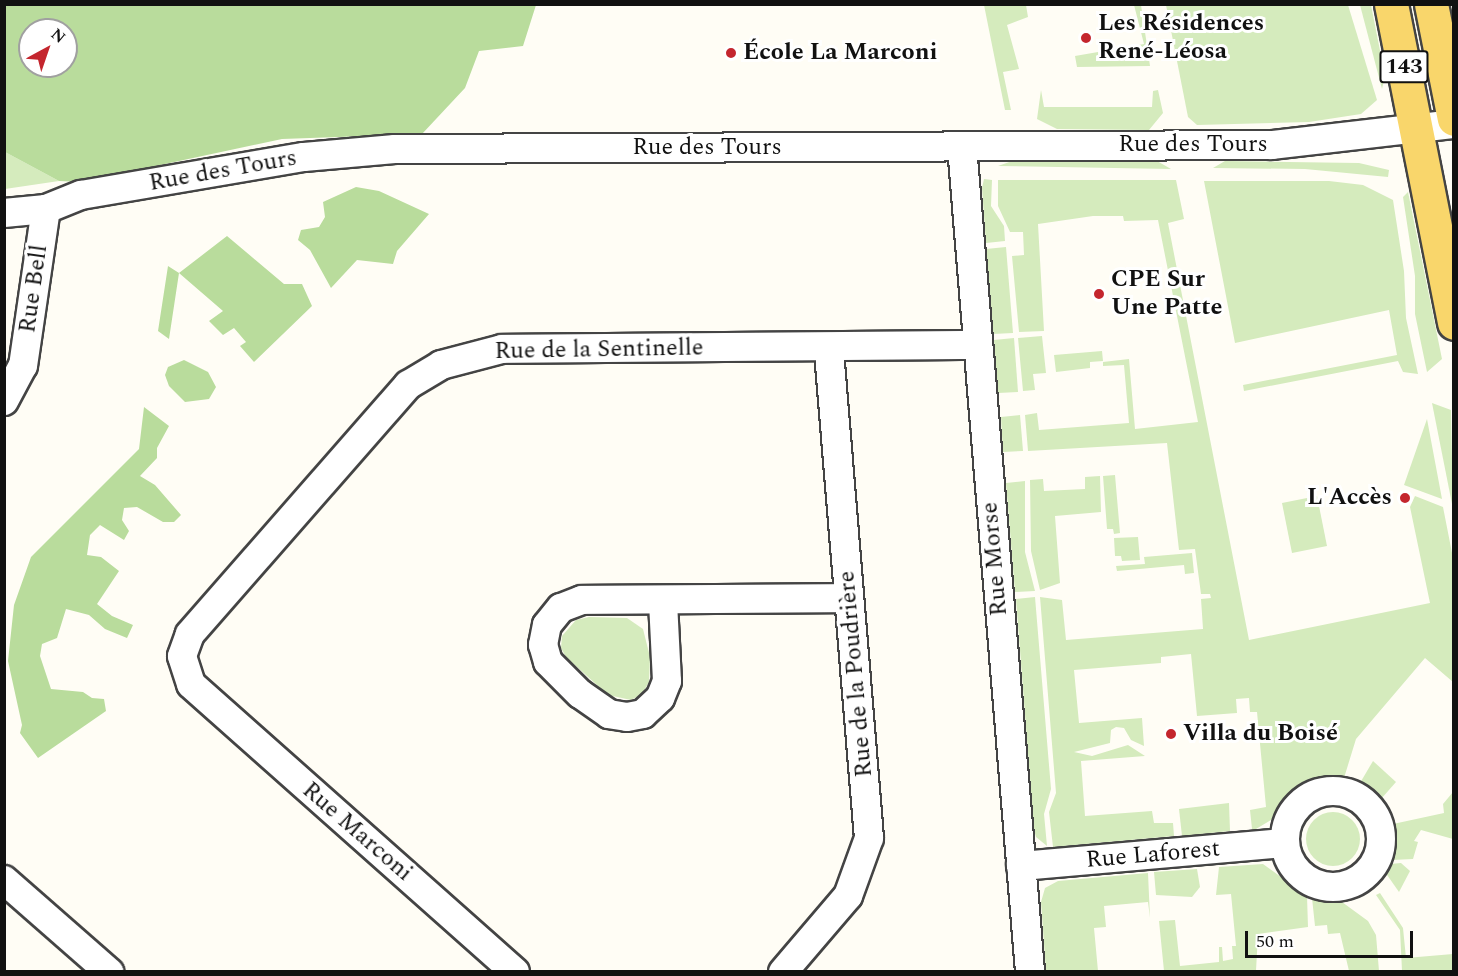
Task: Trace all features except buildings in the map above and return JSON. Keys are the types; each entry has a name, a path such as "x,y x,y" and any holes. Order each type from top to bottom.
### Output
{"main road":[{"name":"143","path":"1391,4 1454,323"},
{"name":"143","path":"1431,4 1454,119"}],"street":[{"name":"Rue des Tours","path":"4,213 46,209 81,195 304,157 365,151 1272,145 1454,124"},
{"name":"Rue Morse","path":"962,146 1029,972"},
{"name":"Rue Bell","path":"4,401 23,366 46,209"},
{"name":"Rue de la Sentinelle","path":"198,692 182,663 190,634 404,390 424,372 476,353 502,349 829,349 977,345"},
{"name":"Rue de la Poudrière","path":"783,972 848,896 868,847 829,349"},
{"path":"663,602 667,681 660,698 643,714 627,717 609,714 580,694 548,662 545,631 556,614 569,603 590,598 663,602 849,598"},
{"name":"Rue Marconi","path":"198,692 515,972"},
{"name":"Rue Laforest","path":"1021,866 1284,843"},
{"path":"4,880 109,972"}],"green space":[{"path":"4,5 536,5 523,46 479,51 465,88 422,134 282,139 81,182 59,181 5,152"},
{"path":"984,5 1026,5 1028,17 1007,25 1019,69 1003,72 1011,110 1005,110"},
{"path":"1134,5 1141,5 1150,66 1077,67 1075,56 1144,44"},
{"path":"1166,5 1348,5 1377,100 1361,114 1309,122 1197,125 1188,117"},
{"path":"1360,5 1371,5 1385,76 1382,89"},
{"path":"1041,90 1044,107 1152,107 1153,91 1158,90 1163,113 1149,130 1057,129 1037,119"},
{"path":"5,152 59,181 5,189"},
{"path":"1015,160 1157,161 1171,169 998,166"},
{"path":"1225,161 1359,163 1389,170 1388,177 1305,169 1213,168"},
{"path":"984,179 992,180 991,206 1004,226 1005,241 986,243 982,188"},
{"path":"998,180 1176,180 1184,219 1168,223 1249,640 1430,603 1410,507 1415,496 1443,507 1453,558 1453,682 1425,658 1356,739 1344,778 1320,778 1294,790 1271,820 1256,829 1252,829 1250,810 1266,807 1257,712 1250,712 1249,698 1236,699 1237,713 1197,716 1191,654 1161,657 1161,663 1074,670 1079,723 1142,718 1144,746 1131,740 1124,728 1116,727 1111,730 1110,743 1074,752 1092,756 1128,745 1145,756 1081,761 1085,816 1152,811 1154,823 1173,823 1174,836 1053,847 1049,812 1056,793 1040,597 1062,600 1066,640 1203,629 1201,599 1211,598 1210,594 1201,594 1195,549 1179,550 1167,443 1028,451 1025,415 1037,413 1039,430 1129,423 1124,365 1103,366 1103,362 1129,359 1135,429 1198,422 1158,220 1124,221 1123,216 1093,216 1038,224 1044,331 1019,332 1012,256 1024,255 1023,232 1010,232 998,206"},
{"path":"1204,181 1329,181 1363,185 1393,200 1404,271 1406,318 1418,374 1403,372 1398,361 1244,391 1243,385 1397,355 1389,310 1235,343"},
{"path":"356,187 379,191 429,214 397,251 393,264 357,260 331,288 310,250 298,240 301,230 319,227 325,217 323,202"},
{"path":"1408,192 1442,359 1427,372 1415,314 1415,276 1403,197"},
{"path":"227,236 284,284 302,284 312,306 254,362 240,346 246,342 234,328 223,335 209,321 223,311 179,273"},
{"path":"1006,247 1013,333 993,334 986,249"},
{"path":"168,266 179,273 169,339 158,331"},
{"path":"1042,336 1046,373 1033,374 1035,390 1023,391 1018,338"},
{"path":"1014,338 1018,392 998,393 994,340"},
{"path":"1102,351 1103,361 1090,362 1090,368 1056,372 1054,355"},
{"path":"184,360 208,372 216,387 209,399 185,402 169,386 165,375 168,367"},
{"path":"1432,403 1451,410 1453,509"},
{"path":"144,407 169,426 157,448 157,458 140,476 155,485 181,515 174,522 163,522 137,507 124,508 122,520 129,531 124,540 100,525 90,535 87,555 101,557 119,571 97,604 112,616 133,625 127,638 105,629 89,615 66,609 57,638 42,644 40,656 51,689 83,692 92,698 104,699 106,711 38,758 20,733 22,725 8,661 14,605 31,557 139,449"},
{"path":"1020,415 1023,451 1003,452 1001,417"},
{"path":"1427,419 1442,499 1404,485"},
{"path":"1115,475 1120,533 1114,534 1113,529 1107,529 1103,476"},
{"path":"1100,476 1101,512 1055,516 1060,583 1040,590 1031,551 1030,480 1043,479 1044,491 1085,489 1085,477"},
{"path":"1025,481 1025,552 1035,591 1015,592 1006,483"},
{"path":"1317,496 1327,546 1292,553 1282,503"},
{"path":"1138,537 1140,560 1122,561 1121,556 1115,556 1114,538"},
{"path":"1192,553 1194,573 1185,574 1184,565 1117,571 1116,566 1145,564 1144,557"},
{"path":"1035,597 1051,789 1044,814 1047,846 1036,837 1034,830 1016,599"},
{"path":"589,617 627,618 643,629 650,657 649,682 642,694 631,700 608,695 566,657 561,648 562,636 576,620"},
{"path":"1373,761 1396,782 1381,799 1360,783"},
{"path":"1453,792 1453,839 1421,830 1414,841 1418,842 1413,859 1392,860 1393,824 1444,813 1443,804"},
{"path":"1229,803 1230,831 1182,836 1179,809"},
{"path":"1328,812 1338,812 1348,816 1356,824 1360,839 1356,854 1348,862 1338,866 1328,866 1318,862 1310,854 1306,844 1306,834 1310,824 1318,816"},
{"path":"1401,863 1410,871 1399,892 1385,872 1390,864"},
{"path":"1263,864 1307,896 1308,927 1258,934 1256,971 1164,971 1159,921 1175,920 1180,966 1219,962 1219,947 1222,947 1223,961 1233,959 1232,946 1236,946 1231,894 1216,895 1219,867"},
{"path":"1197,869 1200,887 1192,897 1156,895 1154,872"},
{"path":"1148,873 1150,918 1148,902 1104,906 1106,927 1094,928 1098,971 1046,971 1041,902 1045,888 1058,881"},
{"path":"1380,893 1403,928 1406,958 1453,954 1453,971 1402,971 1400,930 1376,895"},
{"path":"1312,898 1342,902 1368,921 1376,935 1379,971 1349,971 1340,933 1328,934 1327,925 1315,926"}],"place":[{"name":"Les Résidences René-Léosa","path":"1086,38"},
{"name":"École La Marconi","path":"731,53"},
{"name":"CPE Sur Une Patte","path":"1099,294"},
{"name":"L'Accès","path":"1405,498"},
{"name":"Villa du Boisé","path":"1171,734"}]}
